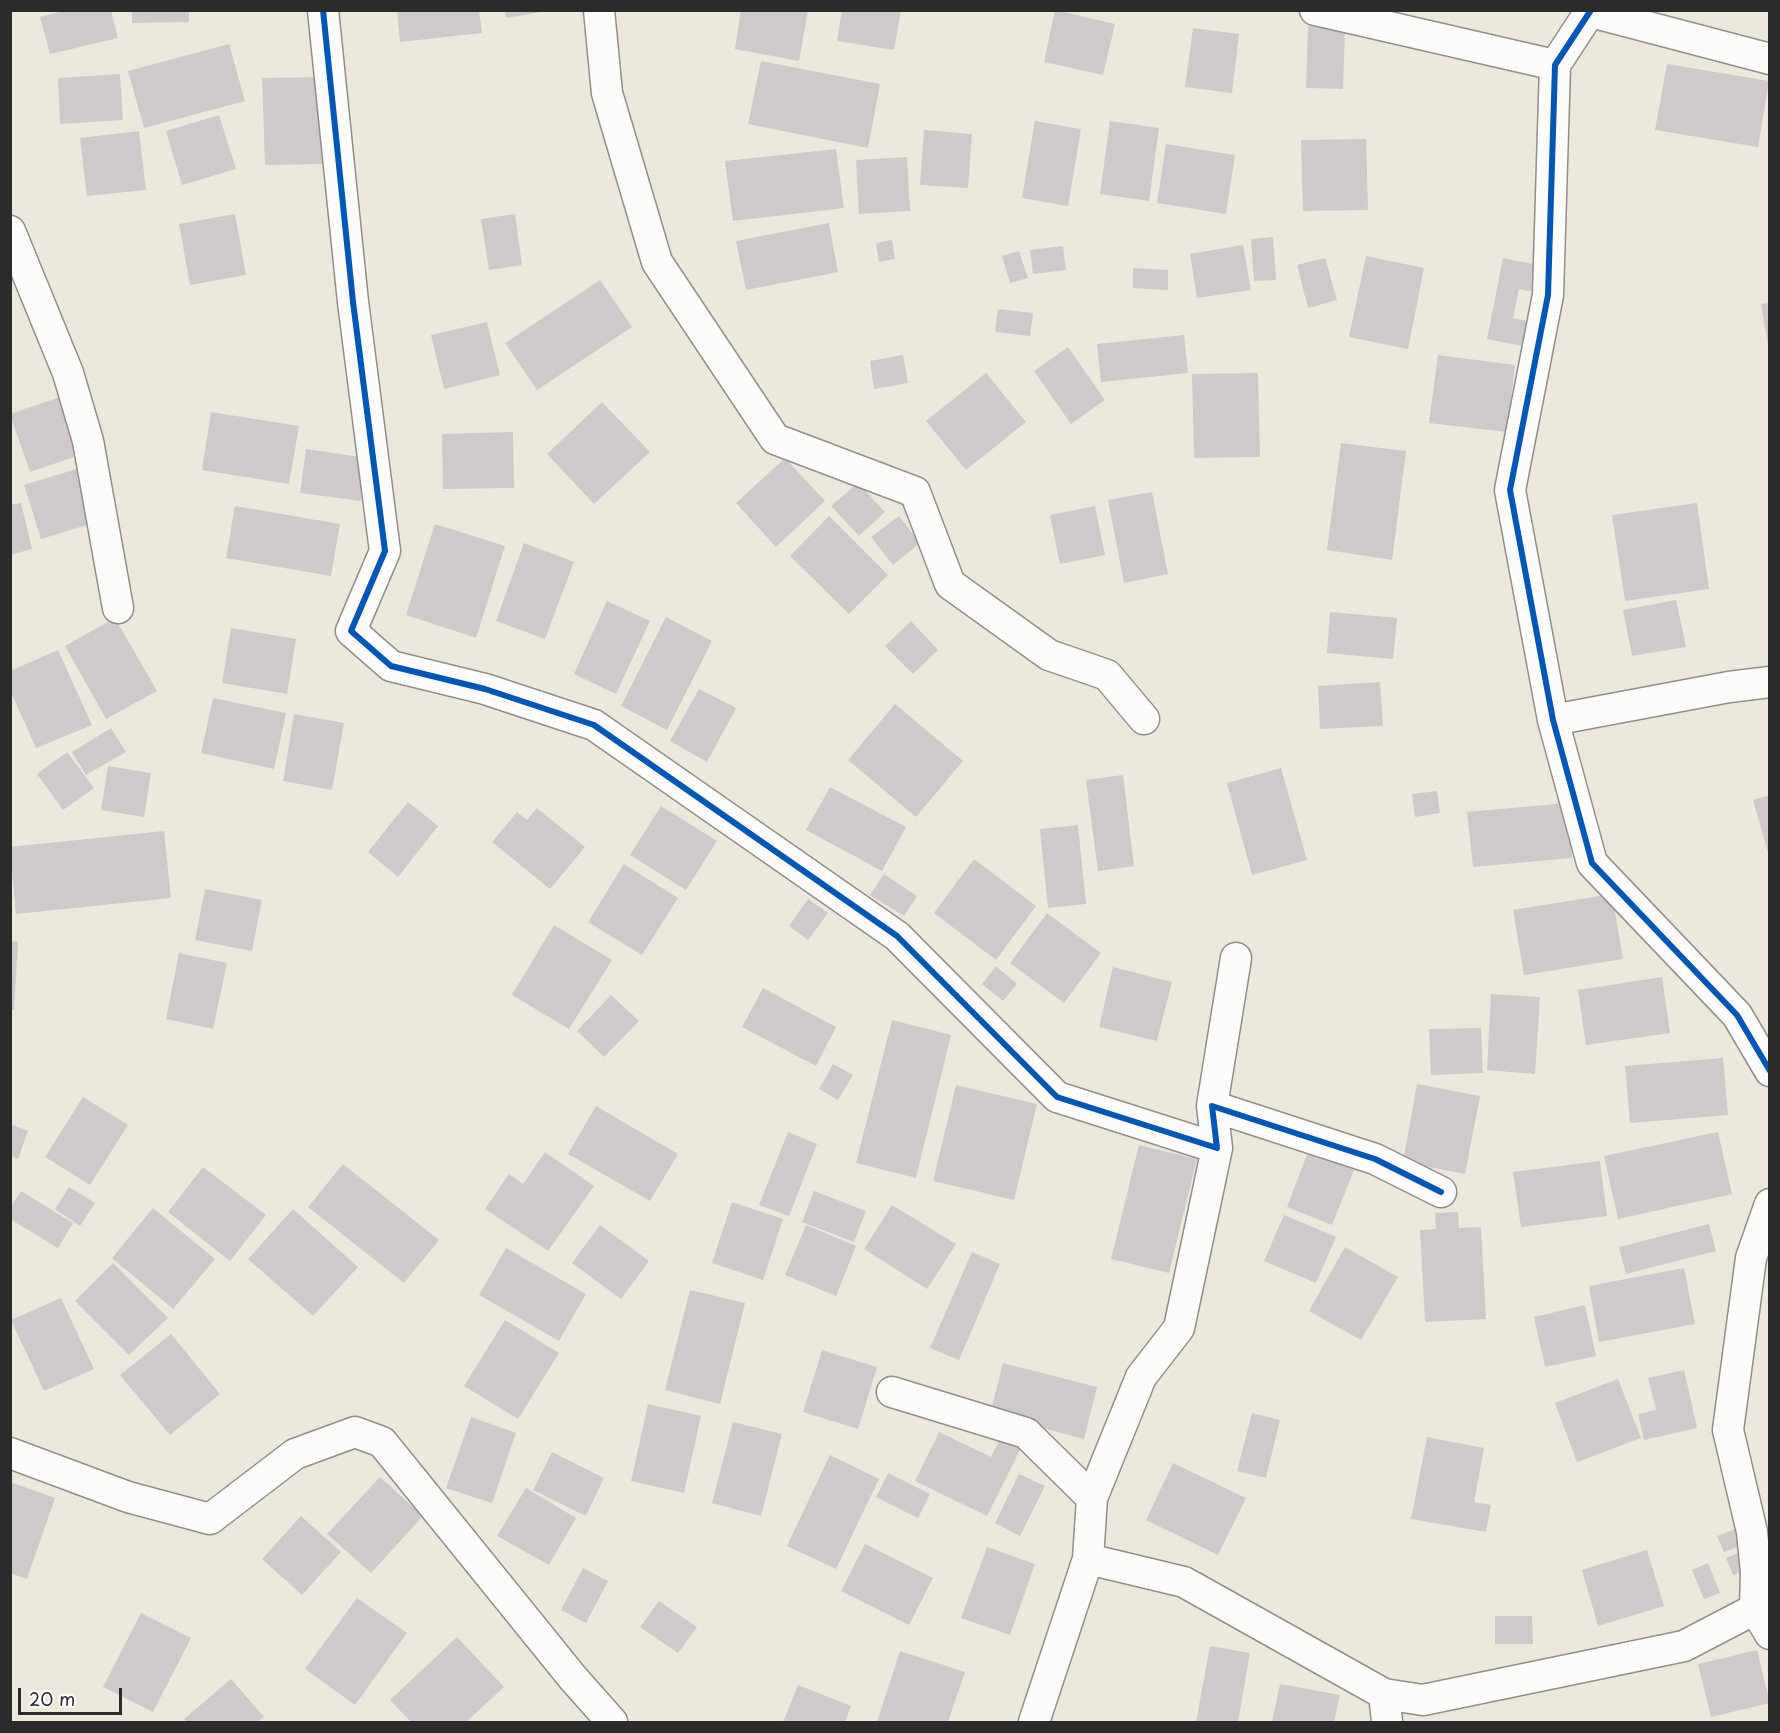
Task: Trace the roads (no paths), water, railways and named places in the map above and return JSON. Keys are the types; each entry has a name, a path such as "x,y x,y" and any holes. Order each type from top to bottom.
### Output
{"street":[{"path":"323,10 353,302 385,551 351,631 391,666 485,688 594,725 897,936 1057,1096 1217,1148"},
{"path":"599,10 607,93 657,262 775,439 915,492 950,584 1049,655 1107,675 1144,719"},
{"path":"1315,10 1555,65"},
{"path":"1770,59 1591,11 1555,65 1548,295 1510,490 1553,720 1592,863 1737,1015 1770,1071"},
{"path":"10,231 68,373 88,441 118,608"},
{"path":"1553,720 1729,687 1770,682"},
{"path":"1034,1722 1088,1559 1092,1498 1141,1377 1179,1328 1217,1148 1212,1106 1236,958"},
{"path":"1212,1106 1375,1159 1442,1192"},
{"path":"1088,1559 1184,1582 1385,1708 1684,1646 1762,1622 1752,1532 1728,1430 1751,1258 1770,1204"},
{"path":"892,1392 1026,1433 1092,1498"},
{"path":"10,1453 128,1497 210,1519 295,1454 355,1432 382,1442 573,1678 612,1722"}]}
